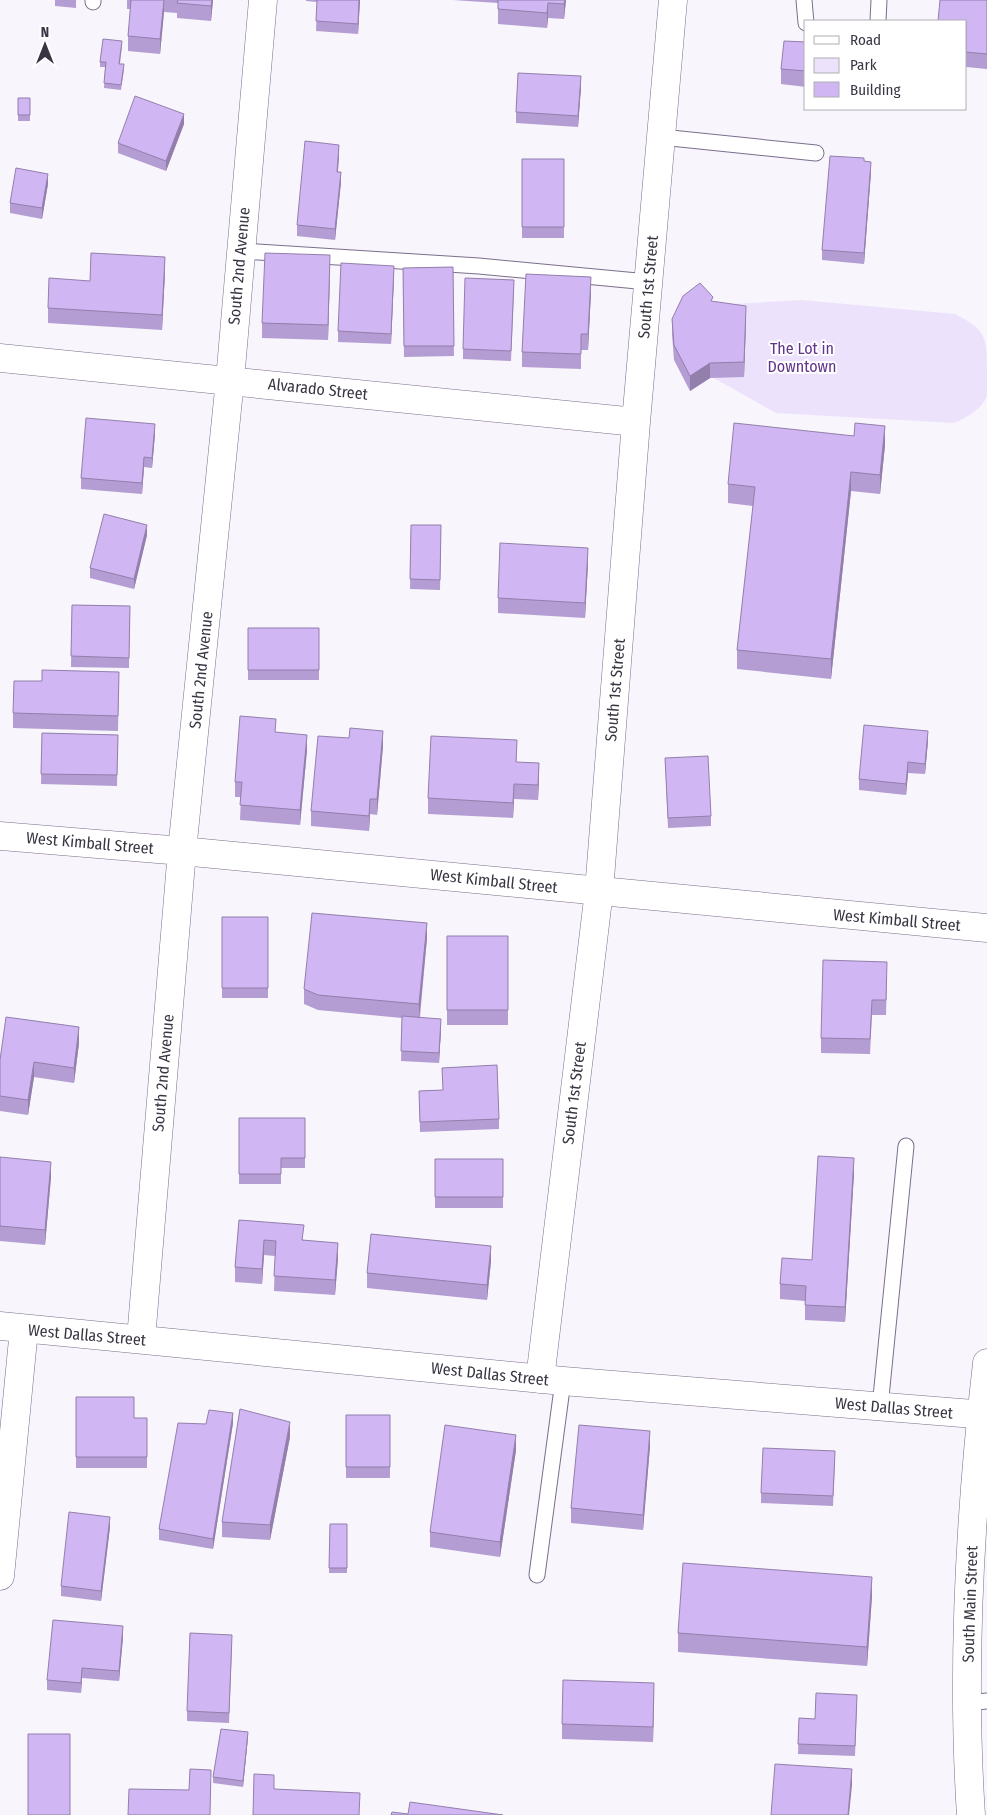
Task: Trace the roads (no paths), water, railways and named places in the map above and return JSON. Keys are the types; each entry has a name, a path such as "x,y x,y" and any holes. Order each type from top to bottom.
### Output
{"street":[{"name":"South 2nd Avenue","path":"141,1339 182,851 230,380 263,0"},
{"name":"South 1st Street","path":"552,1380 599,891 636,422 673,0"},
{"name":"Alvarado Street","path":"0,358 636,422"},
{"name":"West Kimball Street","path":"0,836 182,851 987,928"},
{"name":"West Dallas Street","path":"12,1328 552,1380 984,1415"},
{"path":"0,1576 12,1328"},
{"name":"South Main Street","path":"971,1815 978,1702 971,1556 987,1363"}],"lane":[{"path":"804,0 806,20"},
{"path":"878,20 879,0"},
{"path":"661,137 816,153"},
{"path":"241,251 480,266 648,282"},
{"path":"880,1407 906,1146"},
{"path":"537,1575 552,1380"}],"park label":[{"name":"The Lot in Downtown","path":"802,357"}]}
